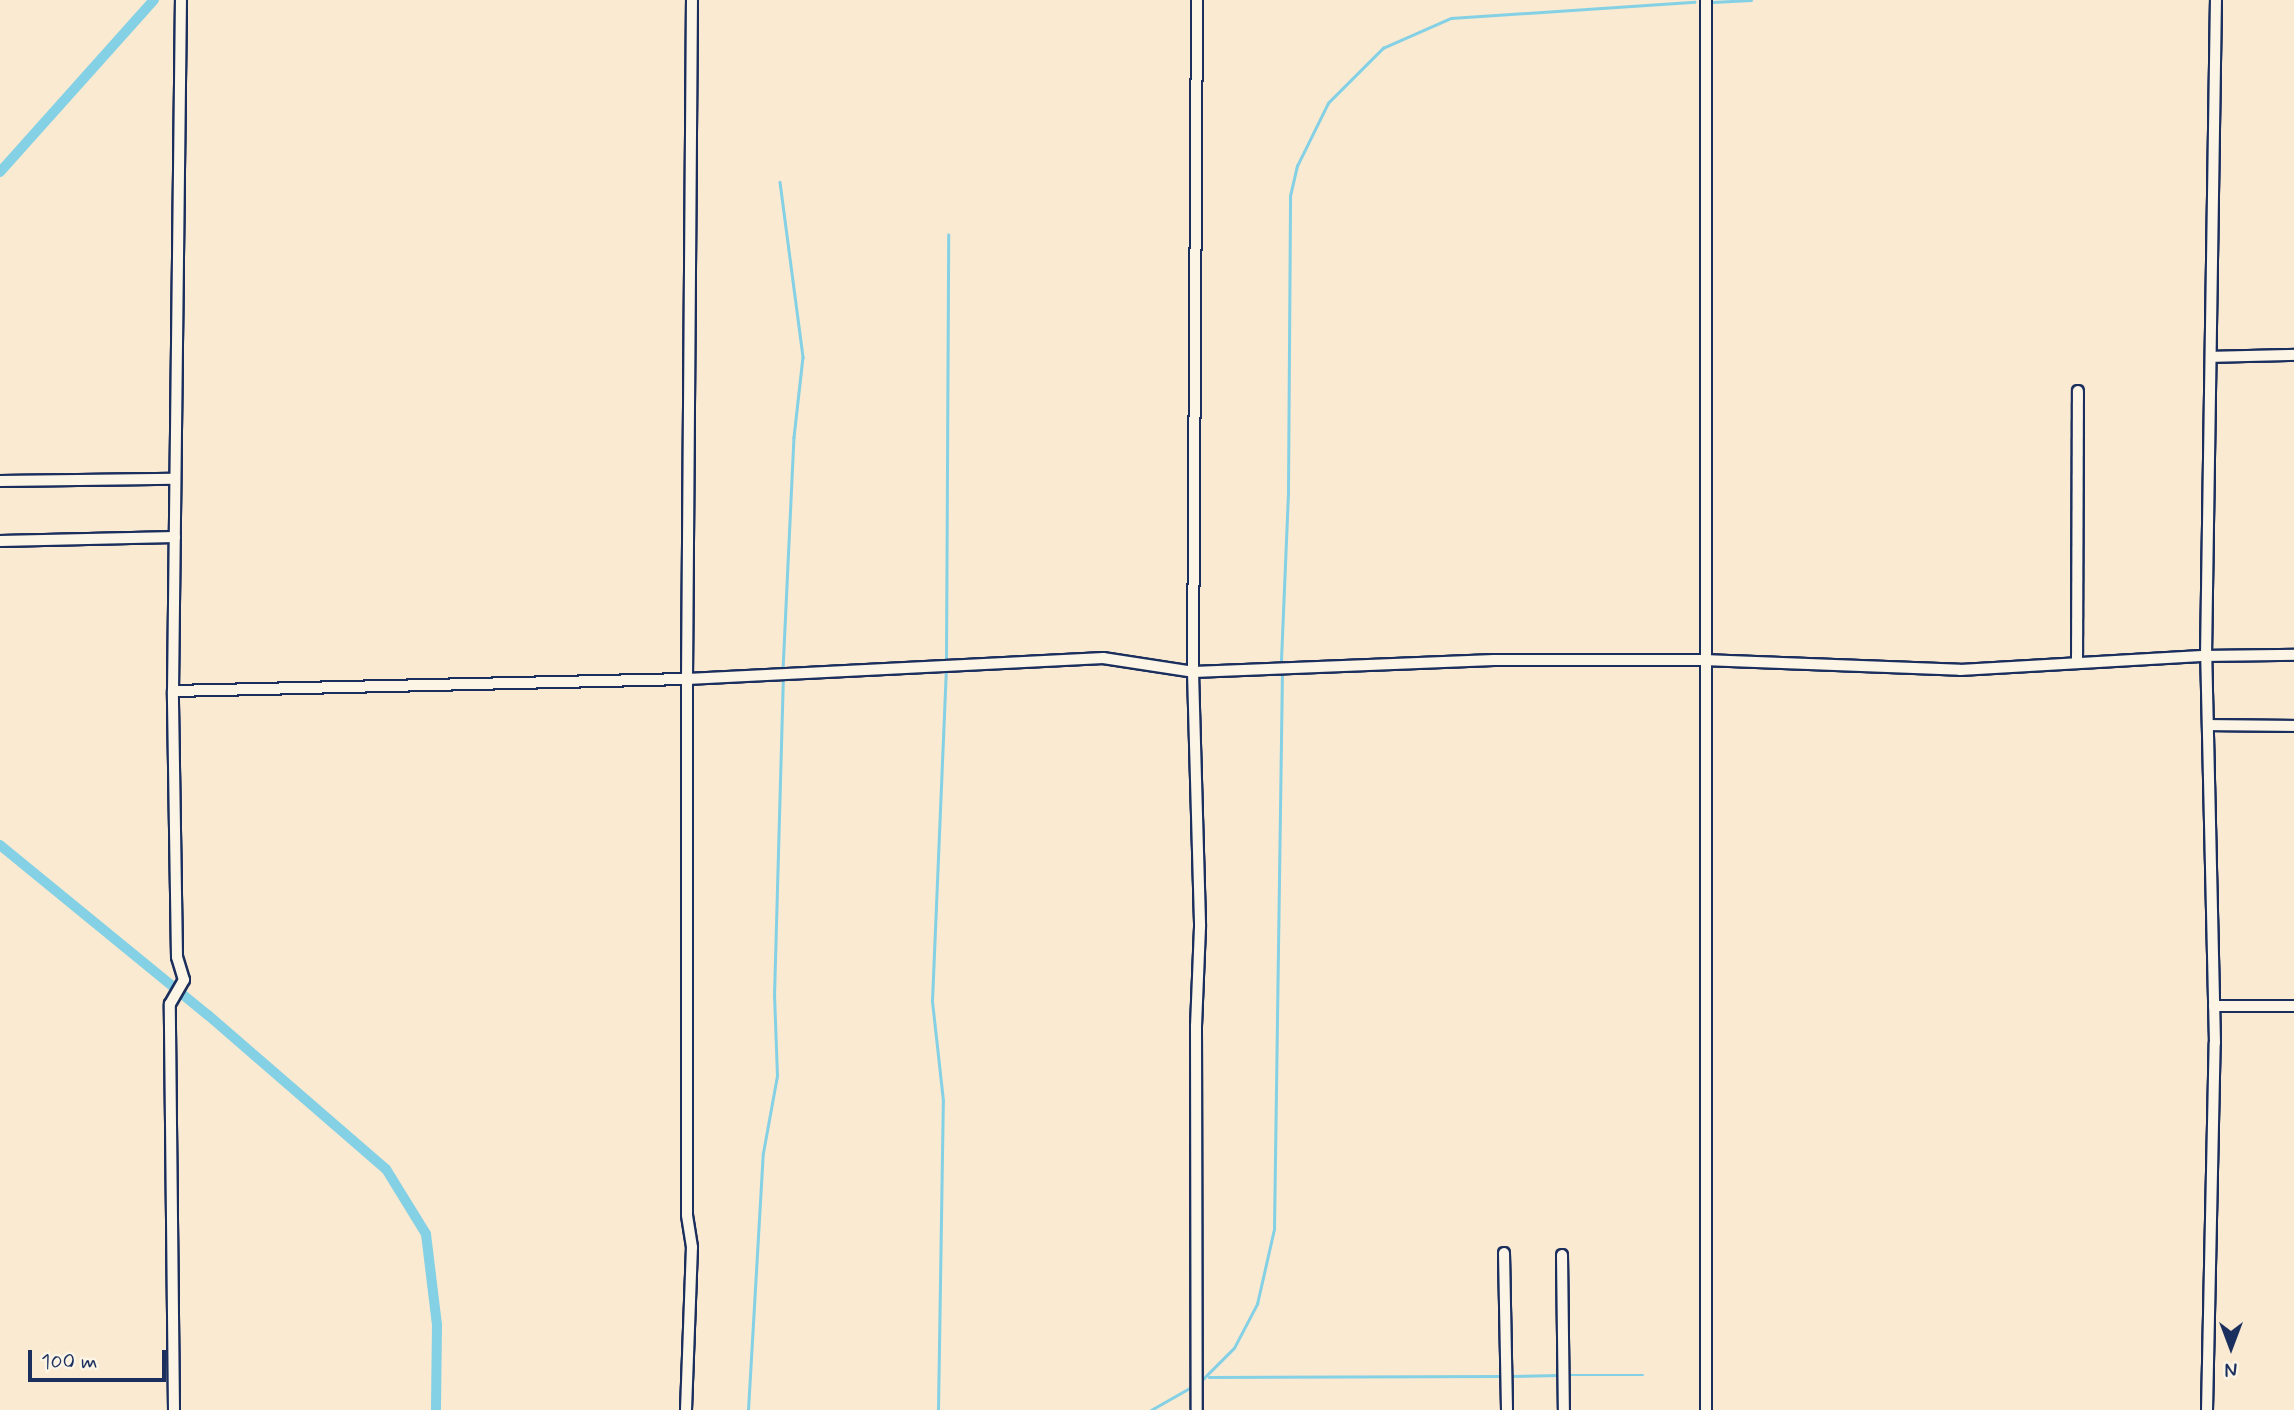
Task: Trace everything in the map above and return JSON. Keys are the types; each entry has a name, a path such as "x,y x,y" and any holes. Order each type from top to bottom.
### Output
{"street":[{"path":"174,1410 172,996 182,983 177,957 173,691 181,0"},
{"path":"686,1410 691,1257 687,1216 687,678 692,0"},
{"path":"1197,1410 1196,1026 1200,926 1193,671 1198,0"},
{"path":"1706,0 1703,660 1706,1410"},
{"path":"2207,1410 2214,1006 2206,656 2216,0"},
{"path":"2210,358 2294,355"},
{"path":"2077,663 2078,391"},
{"path":"0,481 175,479"},
{"path":"0,541 175,537"},
{"path":"173,691 687,678 1103,658 1193,671 1494,660 1703,660 1960,670 2206,656 2294,656"},
{"path":"2208,725 2294,726"},
{"path":"2214,1006 2294,1006"},
{"path":"1504,1253 1507,1410"},
{"path":"1562,1255 1563,1410"}],"waterway":[{"path":"0,172 154,0"},
{"path":"1713,2 1751,0"},
{"path":"1281,660 1288,492 1290,196 1297,166 1328,103 1383,48 1451,18 1694,2"},
{"path":"780,182 803,357 794,437 783,669"},
{"path":"946,660 948,235"},
{"path":"938,1410 943,1101 932,1001 946,668"},
{"path":"1199,1383 1234,1348 1257,1304 1274,1229 1282,673"},
{"path":"748,1410 763,1153 777,1076 774,996 783,677"},
{"path":"0,845 208,1015 386,1169 426,1234 437,1325 436,1410"},
{"path":"1510,1376 1559,1375"},
{"path":"1566,1375 1643,1375"},
{"path":"1209,1377 1503,1376"},
{"path":"1151,1410 1193,1386"}]}
